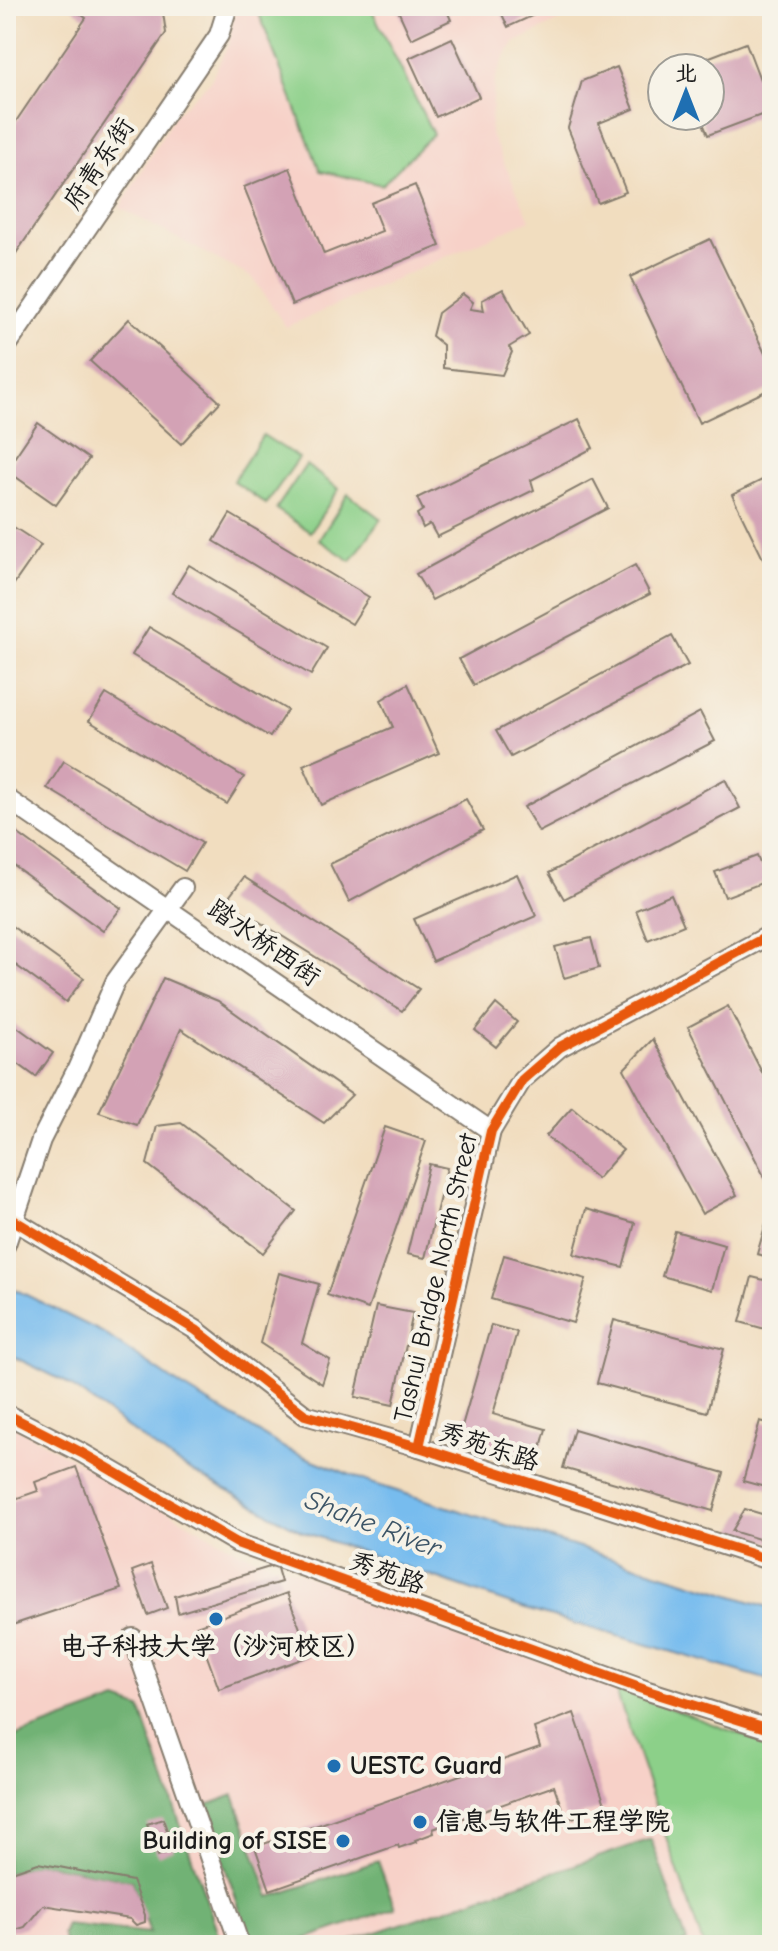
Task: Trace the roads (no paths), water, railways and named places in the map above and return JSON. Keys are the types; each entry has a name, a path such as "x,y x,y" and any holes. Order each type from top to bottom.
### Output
{"street":[{"name":"府青东街","path":"6,347 219,35 228,6"},
{"name":"踏水桥西街","path":"6,798 491,1131"},
{"path":"6,1244 10,1220 41,1140 77,1069 115,982 183,888"},
{"name":"Tashui Bridge North Street","path":"419,1447 491,1131 522,1080 560,1047 772,934"},
{"name":"秀苑东路","path":"10,1220 196,1330 305,1415 419,1447 772,1561"},
{"name":"秀苑路","path":"6,1414 82,1453 237,1543 648,1691 772,1730"},
{"path":"133,1638 240,1945"}],"water":[{"name":"Shahe River","path":"6,1285 102,1332 181,1386 288,1450 371,1483 772,1608 772,1681 525,1609 301,1531 175,1462 64,1381 6,1353"}],"place":[{"name":"电子科技大学（沙河校区）","path":"216,1619"},
{"name":"UESTC Guard","path":"334,1766"},
{"name":"信息与软件工程学院","path":"420,1822"},
{"name":"Building of SISE","path":"343,1841"}]}
